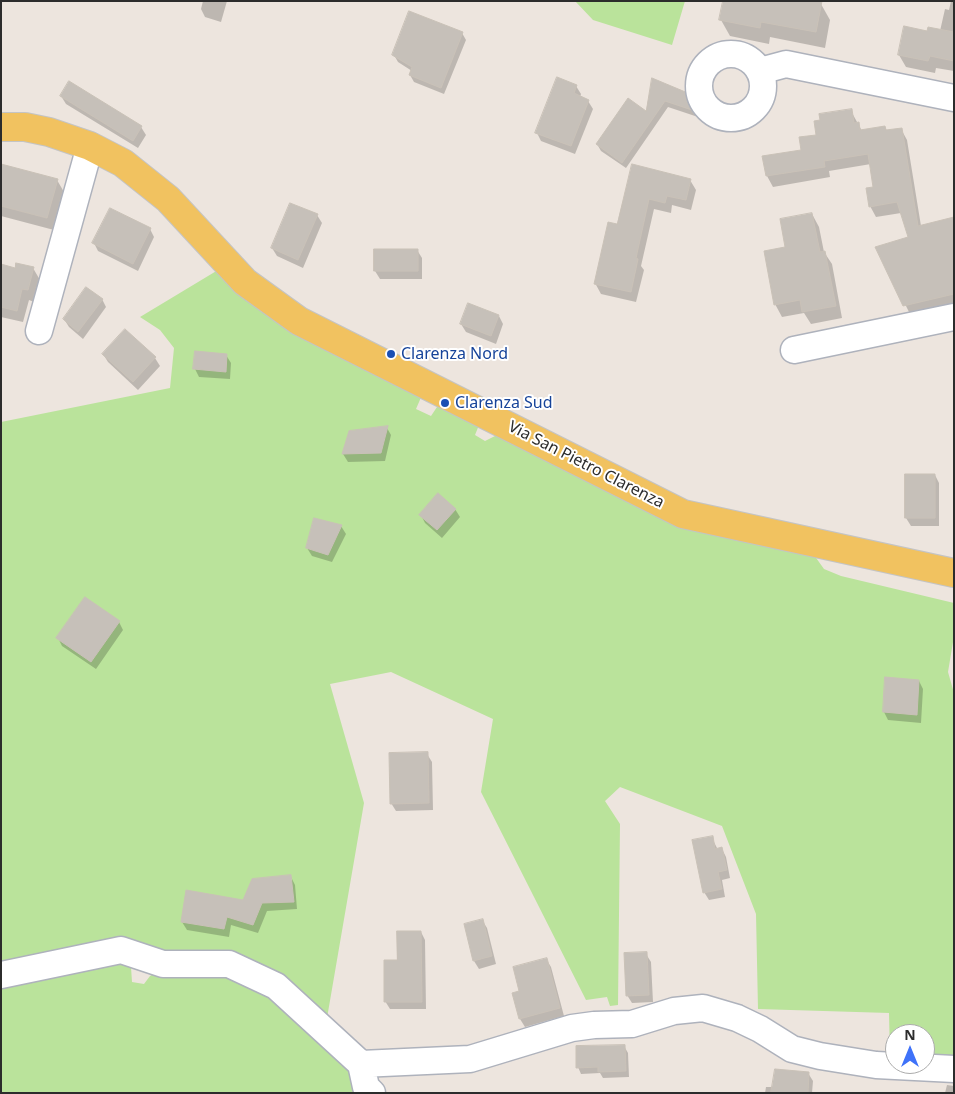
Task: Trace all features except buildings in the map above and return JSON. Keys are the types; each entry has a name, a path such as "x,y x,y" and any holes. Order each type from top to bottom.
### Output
{"main road":[{"name":"Via San Pietro Clarenza","path":"1,127 25,126 49,132 90,146 123,163 168,199 245,282 299,321 683,514 954,573"}],"street":[{"path":"760,71 786,64 954,98"},
{"path":"39,331 90,146"},
{"path":"794,350 954,317"},
{"path":"1,974 121,950 164,964 229,964 276,986 361,1064 366,1087 372,1093"},
{"path":"361,1064 470,1058 572,1028 594,1025 632,1024 674,1011 703,1008 737,1018 760,1029 792,1049 820,1056 876,1065 954,1069"}],"green space":[{"path":"575,1 685,1 672,45 593,20"},
{"path":"218,270 274,320 323,347 422,395 416,409 431,416 439,404 479,425 475,435 485,441 499,434 814,555 824,569 841,576 954,603 954,636 948,672 954,693 954,1060 935,1059 935,1024 889,1024 889,1013 758,1009 756,914 722,826 620,787 605,801 620,824 618,1005 610,1006 607,997 586,1000 481,792 493,719 391,672 330,684 364,803 327,1018 230,954 1,962 1,422 170,388 174,348 160,330 140,317"},
{"path":"124,958 131,967 132,982 144,984 150,976 157,972 230,972 276,995 350,1066 358,1093 1,1093 1,981"}],"place":[{"name":"Clarenza Nord","path":"391,354"},
{"name":"Clarenza Sud","path":"445,403"}]}
